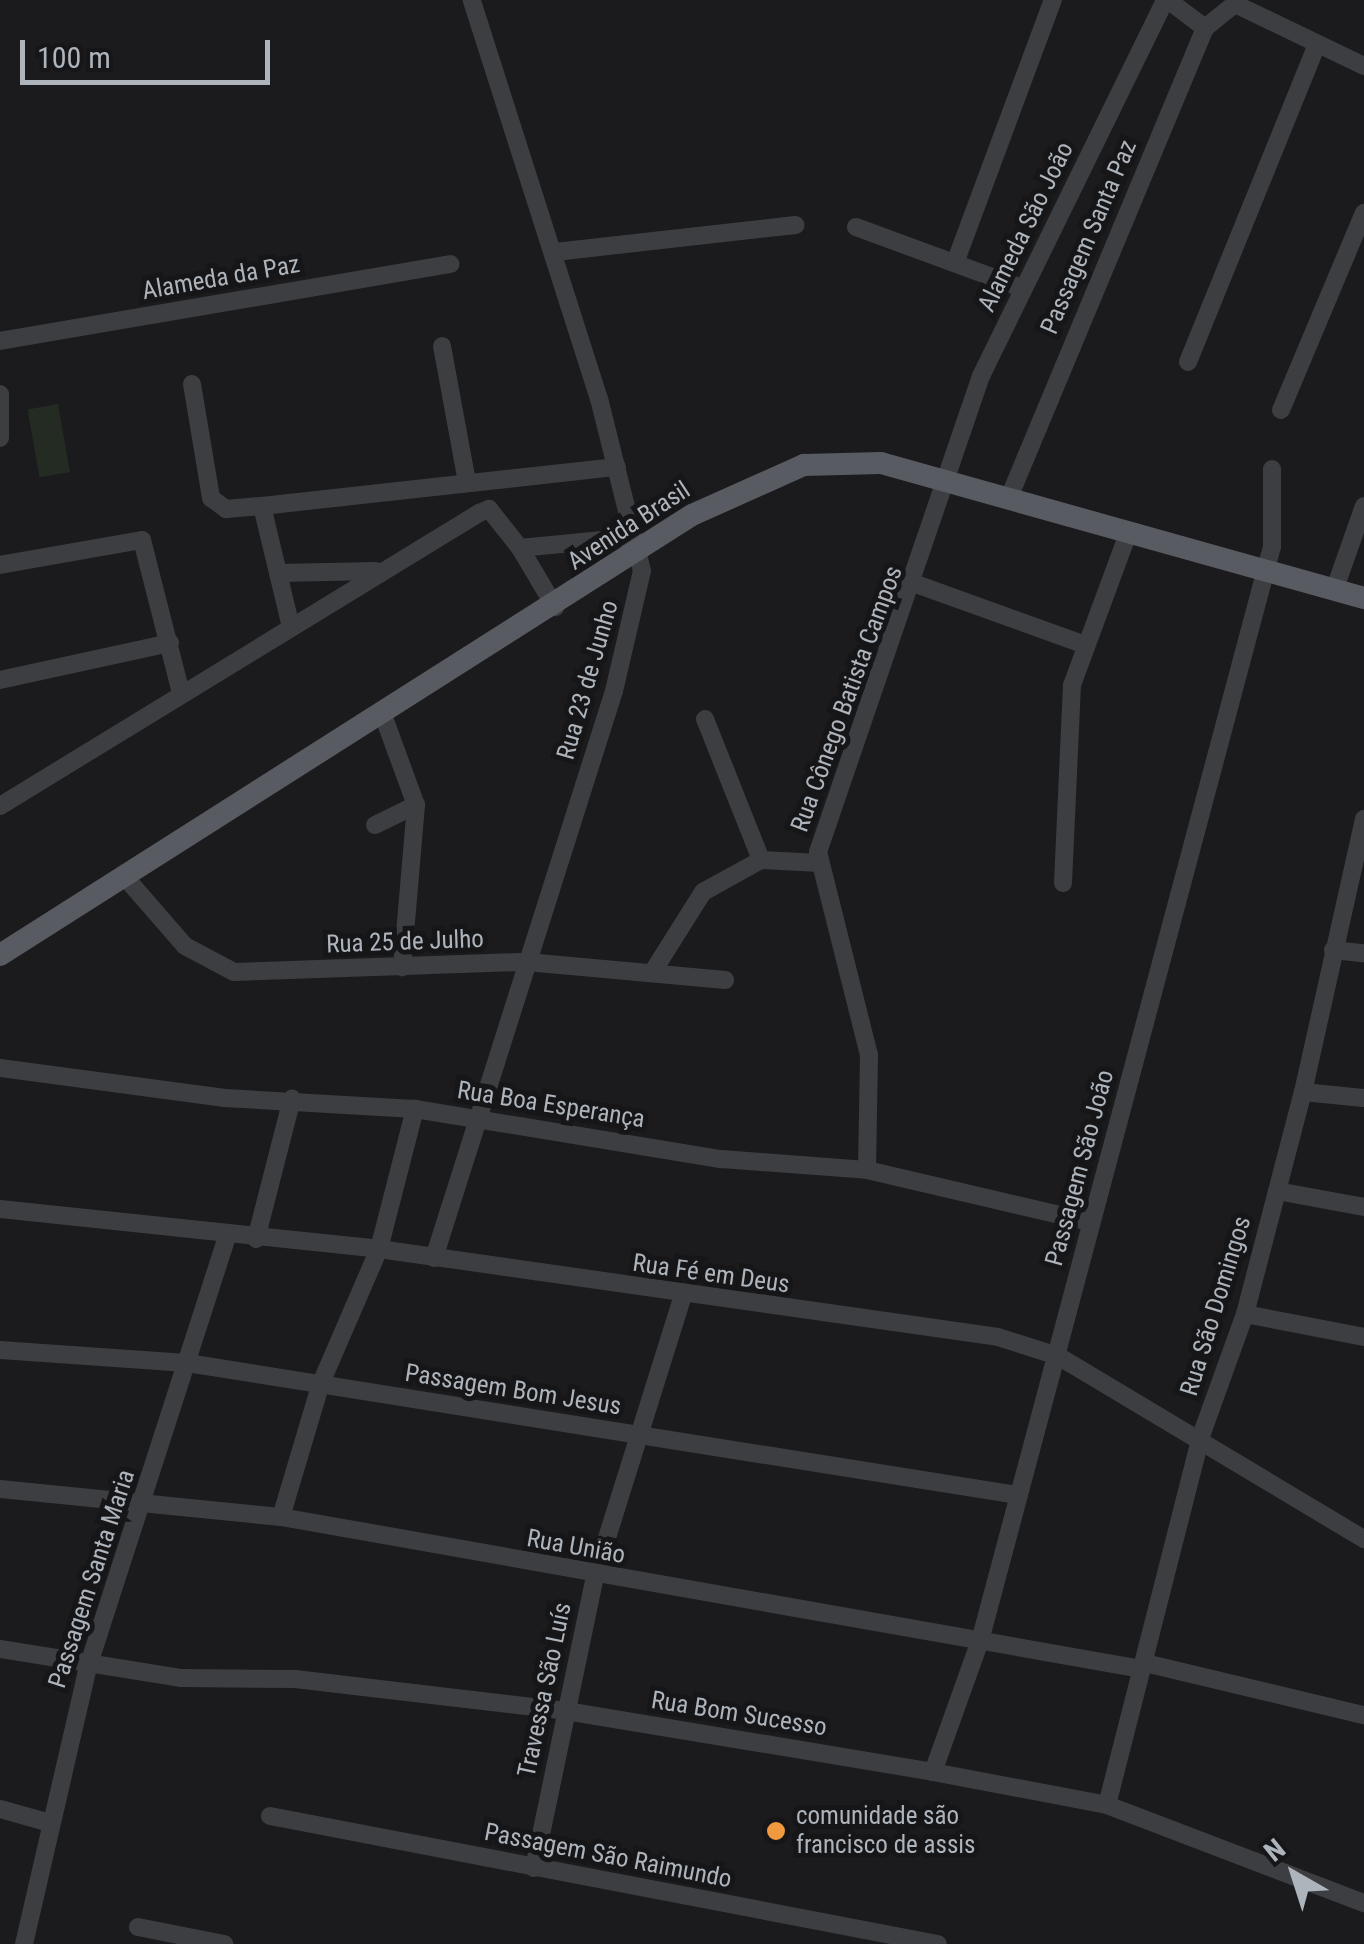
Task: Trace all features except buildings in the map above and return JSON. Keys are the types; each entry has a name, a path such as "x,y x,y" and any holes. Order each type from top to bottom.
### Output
{"main road":[{"name":"Avenida Brasil","path":"0,955 555,608 637,542 754,483 832,459 952,484 1265,574 1364,598"}],"street":[{"name":"Rua 23 de Junho","path":"434,1258 474,1118 628,644 637,542 554,252 472,0"},
{"path":"956,262 1054,0"},
{"path":"1167,0 1205,28"},
{"name":"Alameda São João","path":"952,484 981,376 1167,0"},
{"name":"Passagem Santa Paz","path":"1008,500 1205,28 1231,4 1317,44"},
{"path":"1188,362 1317,44 1364,66"},
{"path":"1281,410 1364,214"},
{"path":"554,252 795,224"},
{"path":"856,226 1022,288"},
{"name":"Alameda da Paz","path":"0,341 450,264"},
{"path":"442,346 475,481 489,509 520,548 555,608"},
{"path":"192,384 211,498 226,509 617,467"},
{"path":"0,394 0,438"},
{"name":"Passagem São João","path":"933,1772 980,1641 1265,574 1272,469"},
{"name":"Rua Cônego Batista Campos","path":"867,1170 869,1055 820,863 952,484"},
{"path":"262,506 291,627"},
{"path":"1334,591 1364,506"},
{"path":"0,806 376,571 489,509"},
{"path":"1063,883 1068,718 1082,644 1128,534"},
{"path":"0,564 126,537 148,544 181,693"},
{"path":"520,548 637,542"},
{"path":"278,573 376,571"},
{"path":"916,584 1082,644"},
{"path":"0,680 170,643"},
{"path":"383,716 416,805 402,967"},
{"path":"706,720 762,860"},
{"path":"375,825 416,805"},
{"name":"Rua São Domingos","path":"1107,1805 1201,1436 1245,1314 1303,1092 1364,819"},
{"path":"652,974 703,892 762,860 820,863"},
{"name":"Rua 25 de Julho","path":"125,876 185,946 220,970 527,962 652,974 699,987 726,980"},
{"path":"1333,950 1364,953"},
{"name":"Rua Boa Esperança","path":"0,1068 415,1109 722,1159 867,1170 1090,1222"},
{"path":"1303,1092 1364,1098"},
{"path":"256,1239 292,1099"},
{"path":"281,1517 320,1383 379,1249 415,1109"},
{"path":"1277,1191 1364,1207"},
{"name":"Rua Fé em Deus","path":"0,1209 379,1249 683,1296 998,1337 1058,1356 1201,1436 1364,1538"},
{"name":"Passagem Santa Maria","path":"24,1944 88,1667 228,1234"},
{"name":"Travessa São Luís","path":"534,1868 595,1576 632,1434 683,1296"},
{"path":"1245,1314 1364,1337"},
{"name":"Passagem Bom Jesus","path":"0,1350 187,1364 1018,1495"},
{"name":"Rua União","path":"0,1489 281,1517 595,1576 1143,1666 1364,1715"},
{"name":"Rua Bom Sucesso","path":"0,1650 88,1667 295,1678 566,1711 933,1772 1107,1805 1364,1903"},
{"path":"0,1809 50,1823"},
{"name":"Passagem São Raimundo","path":"270,1816 938,1944"},
{"path":"138,1927 224,1944"}],"shaded area":[{"path":"58,404 70,472 39,477 27,409"}],"place":[{"name":"comunidade são francisco de assis","path":"776,1831"}]}
